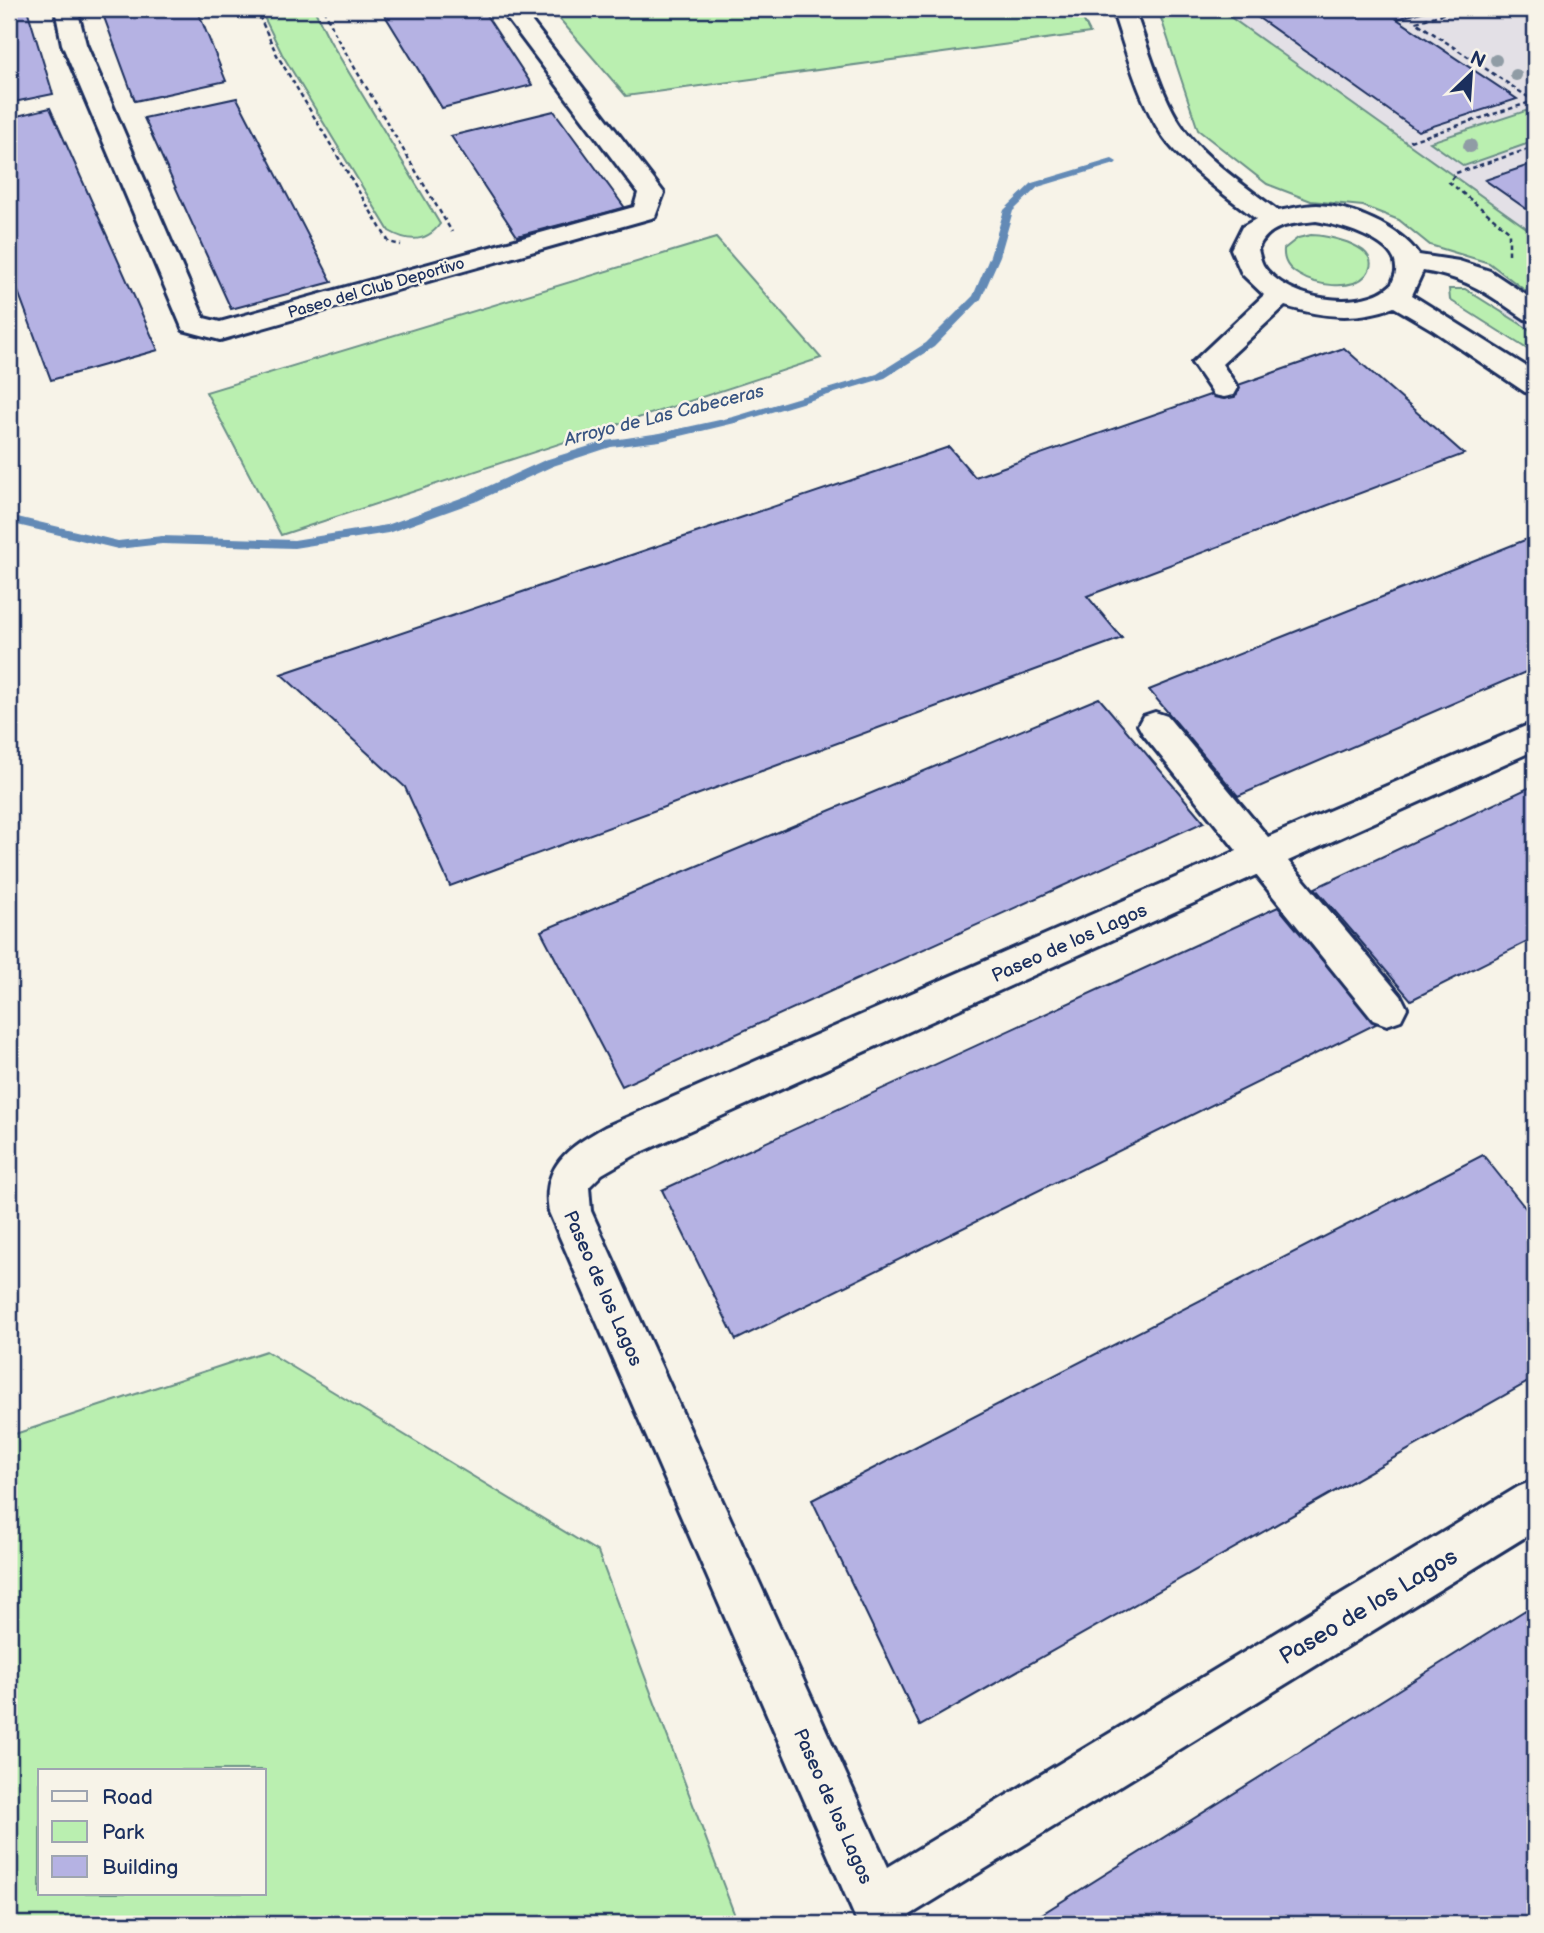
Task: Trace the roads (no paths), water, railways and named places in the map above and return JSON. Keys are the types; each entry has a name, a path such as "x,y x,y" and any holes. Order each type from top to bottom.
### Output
{"street":[{"name":"Paseo del Club Deportivo","path":"66,9 74,44 193,324 220,331 646,212 651,192 511,9"},
{"path":"1123,9 1153,91 1173,133 1220,179 1272,219"},
{"path":"1293,214 1340,216 1383,234 1398,246 1408,261 1409,274 1405,286 1394,296 1376,305 1354,309 1329,308 1280,295 1249,268 1244,254 1246,240 1256,228 1272,219 1293,214"},
{"path":"1408,261 1469,273 1535,313"},
{"path":"1224,388 1206,363 1280,295"},
{"path":"1394,296 1443,324 1535,385"},
{"path":"1154,725 1387,1007"},
{"name":"Paseo de los Lagos","path":"1535,735 620,1141 580,1165 566,1188 570,1212 882,1914 1535,1504"}],"waterway":[{"name":"Arroyo de Las Cabeceras","path":"9,519 118,545 162,540 294,544 388,529 473,498 549,463 610,444 660,437 735,420 881,376 930,345 977,297 995,256 1009,210 1035,185 1112,162"}]}
